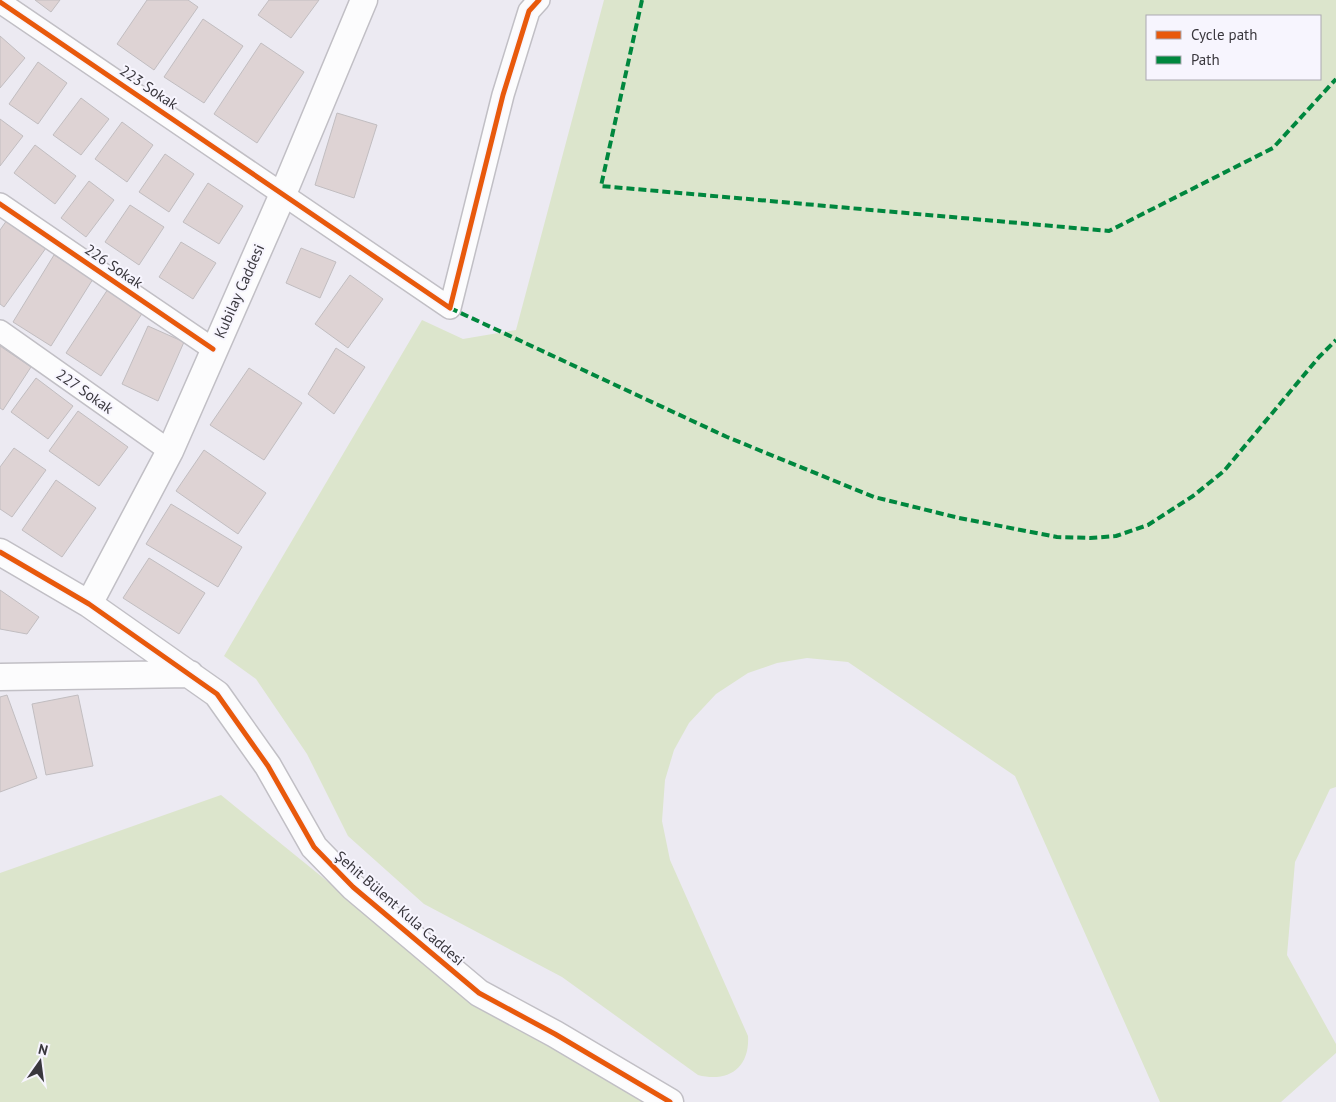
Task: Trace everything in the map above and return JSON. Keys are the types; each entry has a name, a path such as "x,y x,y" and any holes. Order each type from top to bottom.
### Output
{"street":[{"name":"Kubilay Caddesi","path":"88,604 170,451 213,349 283,194 364,0"},
{"name":"223 Sokak","path":"0,2 450,308 503,95 529,11 540,0"},
{"name":"226 Sokak","path":"0,204 213,349"},
{"name":"227 Sokak","path":"0,331 170,451"},
{"name":"Şehit Bülent Kula Caddesi","path":"0,552 88,604 216,694 268,766 295,817 314,847 353,887 479,993 555,1034 670,1102"},
{"path":"0,677 190,674"}],"green space":[{"path":"604,0 1336,0 1336,787 1330,789 1295,862 1287,955 1336,1044 1336,1053 1281,1102 1160,1102 1015,776 848,662 807,658 777,663 748,673 716,694 689,723 674,750 665,780 662,821 670,860 748,1036 748,1047 741,1065 728,1075 709,1077 698,1075 562,977 424,904 348,836 307,754 256,679 224,656 422,320 463,339 516,330"},
{"path":"221,795 470,997 646,1102 0,1102 0,873"}],"building":[{"path":"35,0 60,0 51,12"},
{"path":"147,0 188,0 198,7 154,70 117,44"},
{"path":"269,0 319,0 291,38 258,15"},
{"path":"203,19 243,46 204,103 164,77"},
{"path":"0,36 25,58 0,88"},
{"path":"261,43 304,72 257,143 214,114"},
{"path":"38,62 67,83 38,124 9,104"},
{"path":"81,98 109,119 81,155 53,135"},
{"path":"337,113 377,125 354,198 315,185"},
{"path":"0,119 23,136 0,166"},
{"path":"122,122 153,145 127,182 95,159"},
{"path":"35,145 76,176 55,204 14,173"},
{"path":"165,154 194,174 169,212 139,192"},
{"path":"89,181 114,200 86,237 61,218"},
{"path":"208,183 243,206 219,244 183,222"},
{"path":"130,205 164,227 139,265 105,242"},
{"path":"7,220 46,248 4,307 0,304 0,230"},
{"path":"181,242 216,263 193,299 159,277"},
{"path":"301,248 336,262 320,298 286,283"},
{"path":"54,255 93,279 51,346 13,322"},
{"path":"350,275 383,299 348,348 315,324"},
{"path":"108,289 143,312 101,376 66,353"},
{"path":"148,326 184,342 158,401 122,384"},
{"path":"0,346 31,367 3,410 0,408"},
{"path":"336,348 365,367 334,414 308,394"},
{"path":"249,368 302,403 264,460 210,425"},
{"path":"36,378 73,406 48,439 11,412"},
{"path":"78,411 128,447 99,486 49,451"},
{"path":"14,448 46,470 12,517 0,509 0,467"},
{"path":"204,450 266,493 238,534 176,491"},
{"path":"56,480 96,508 62,557 22,530"},
{"path":"171,504 242,547 218,587 146,544"},
{"path":"149,558 205,593 179,634 123,598"},
{"path":"0,590 39,617 27,634 0,629"},
{"path":"7,695 37,778 0,792 0,697"},
{"path":"78,695 93,766 46,775 32,704"}],"marked path":[{"path":"642,0 601,186 1109,231 1273,148 1336,79"},
{"path":"450,308 727,437 874,497 959,518 1057,537 1090,538 1116,536 1148,525 1193,496 1224,471 1319,357 1336,340"}],"cycle path":[{"path":"0,2 450,308 503,95 529,11 539,0"},
{"path":"0,204 213,349"},
{"path":"0,552 89,604 217,694 268,766 314,847 353,887 479,993 555,1034 670,1102"}]}
